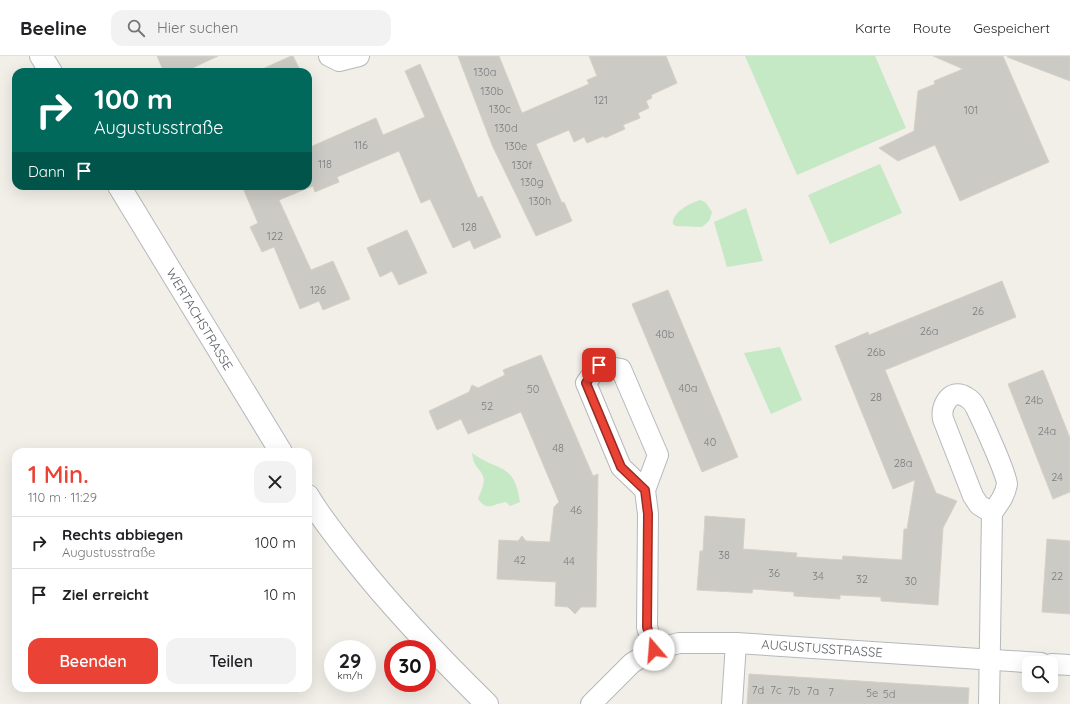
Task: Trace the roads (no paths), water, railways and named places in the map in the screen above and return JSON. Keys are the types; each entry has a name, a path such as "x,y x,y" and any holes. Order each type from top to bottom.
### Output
{"street":[{"path":"41,56 48,68"},
{"path":"329,56 339,60 359,56"},
{"name":"WERTACHSTRASSE","path":"121,190 279,448"},
{"path":"645,490 621,467 586,383 599,365 621,368 658,455 645,490 648,514 647,627 654,650"},
{"path":"989,704 992,513 1004,497 1007,482 976,407 966,396 961,394 953,396 947,399 943,405 941,412 943,419 973,496 979,504 992,513"},
{"path":"312,502 320,515 388,602 440,658 487,704"},
{"name":"AUGUSTUSSTRASSE","path":"591,704 632,663 654,650 679,643 736,643 1022,661"},
{"path":"732,704 736,643"},
{"path":"1058,664 1070,665"}]}
